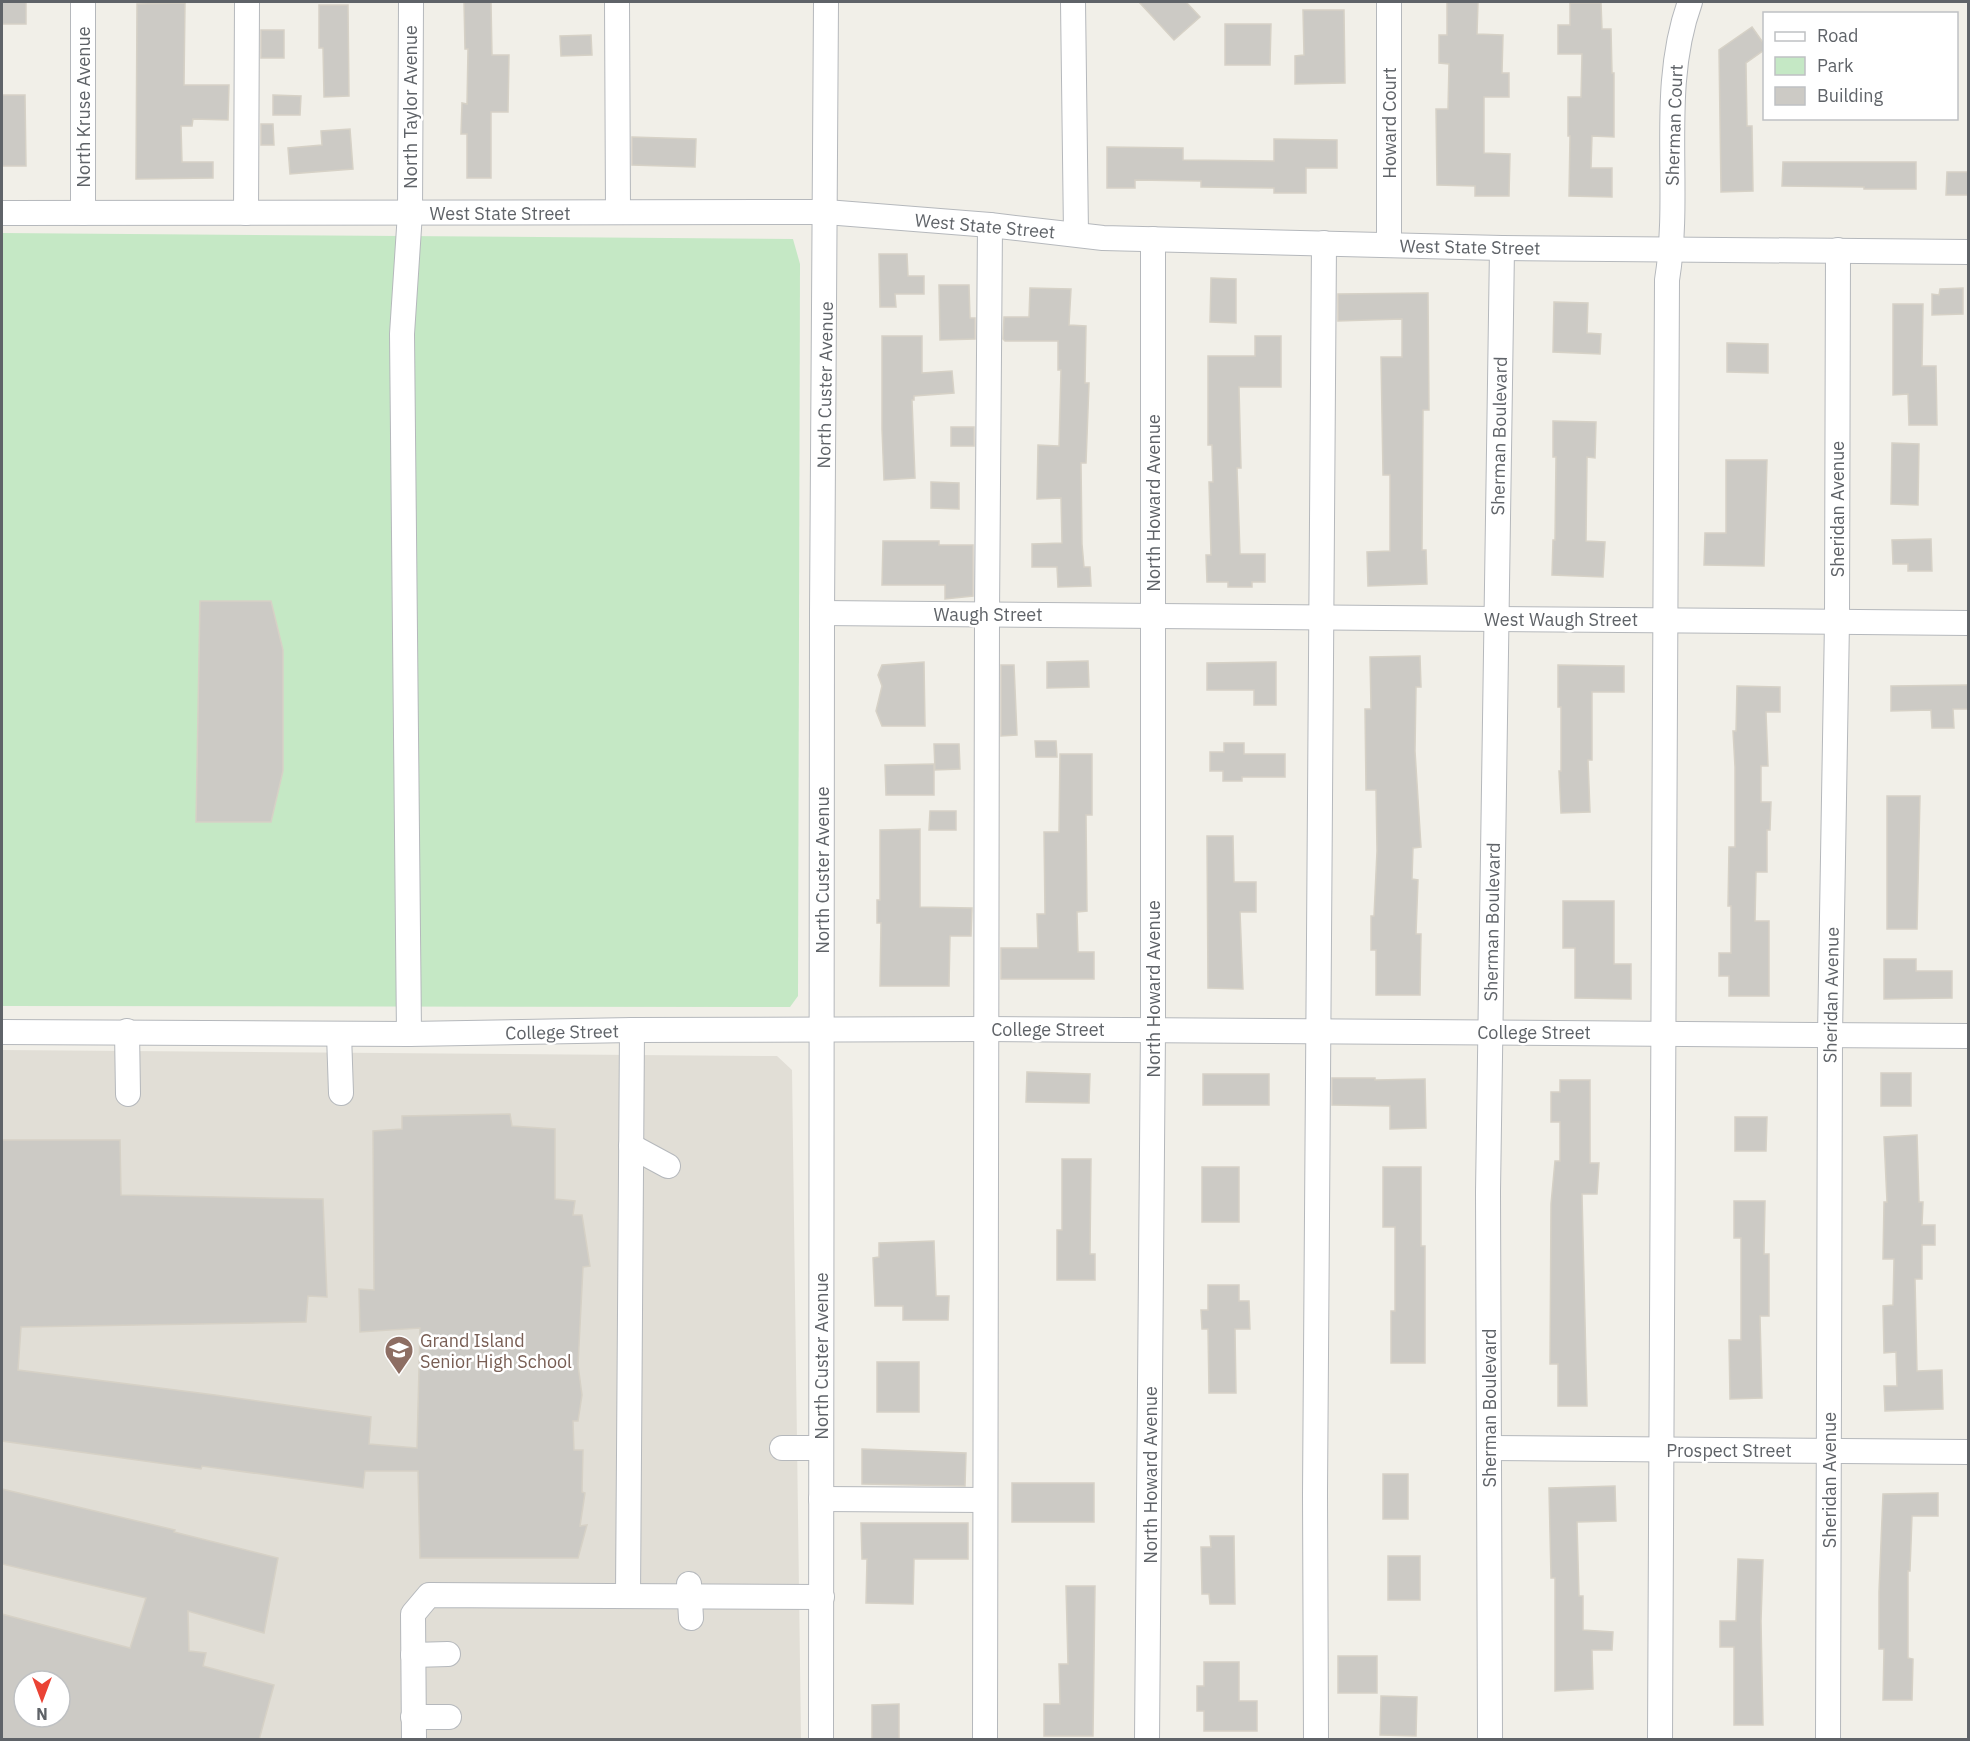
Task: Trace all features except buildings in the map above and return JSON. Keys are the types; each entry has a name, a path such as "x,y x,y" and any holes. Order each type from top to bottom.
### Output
{"street":[{"name":"North Kruse Avenue","path":"83,2 83,213"},
{"path":"246,213 247,2"},
{"name":"North Taylor Avenue","path":"409,1034 402,334 410,213 411,2"},
{"path":"617,2 618,212"},
{"name":"North Custer Avenue","path":"821,1740 822,613 826,2"},
{"path":"1073,2 1076,234"},
{"name":"Howard Court","path":"1389,2 1389,245"},
{"name":"Sherman Court","path":"1660,1740 1667,280 1672,250 1674,87 1677,43 1690,2"},
{"name":"West State Street","path":"2,213 826,212 990,225 1103,238 1502,248 1968,252"},
{"path":"985,1740 990,225"},
{"name":"North Howard Avenue","path":"1147,1740 1153,1030 1153,239"},
{"path":"1316,1740 1315,1483 1324,243"},
{"name":"Sherman Boulevard","path":"1490,1740 1488,1192 1502,248"},
{"name":"Sheridan Avenue","path":"1828,1740 1830,1035 1837,621 1838,250"},
{"name":"Waugh Street","path":"822,613 1153,616"},
{"name":"West Waugh Street","path":"1153,616 1968,623"},
{"name":"College Street","path":"2,1032 409,1034 632,1030 986,1029 1968,1036"},
{"path":"628,1596 632,1030"},
{"path":"127,1031 128,1094"},
{"path":"339,1034 341,1093"},
{"path":"631,1146 668,1166"},
{"path":"782,1448 821,1448"},
{"name":"Prospect Street","path":"1489,1448 1968,1452"},
{"path":"821,1499 985,1500"},
{"path":"449,1717 413,1728 413,1614 429,1595 628,1596 690,1600 822,1597"},
{"path":"413,1655 448,1654"}],"shaded area":[{"name":"Grand Island Senior High School","path":"2,1050 777,1056 792,1070 801,1739 2,1740"}],"green space":[{"path":"2,233 793,239 800,264 798,996 790,1007 2,1006"}],"place":[{"name":"Grand Island Senior High School","path":"399,1376"}]}
